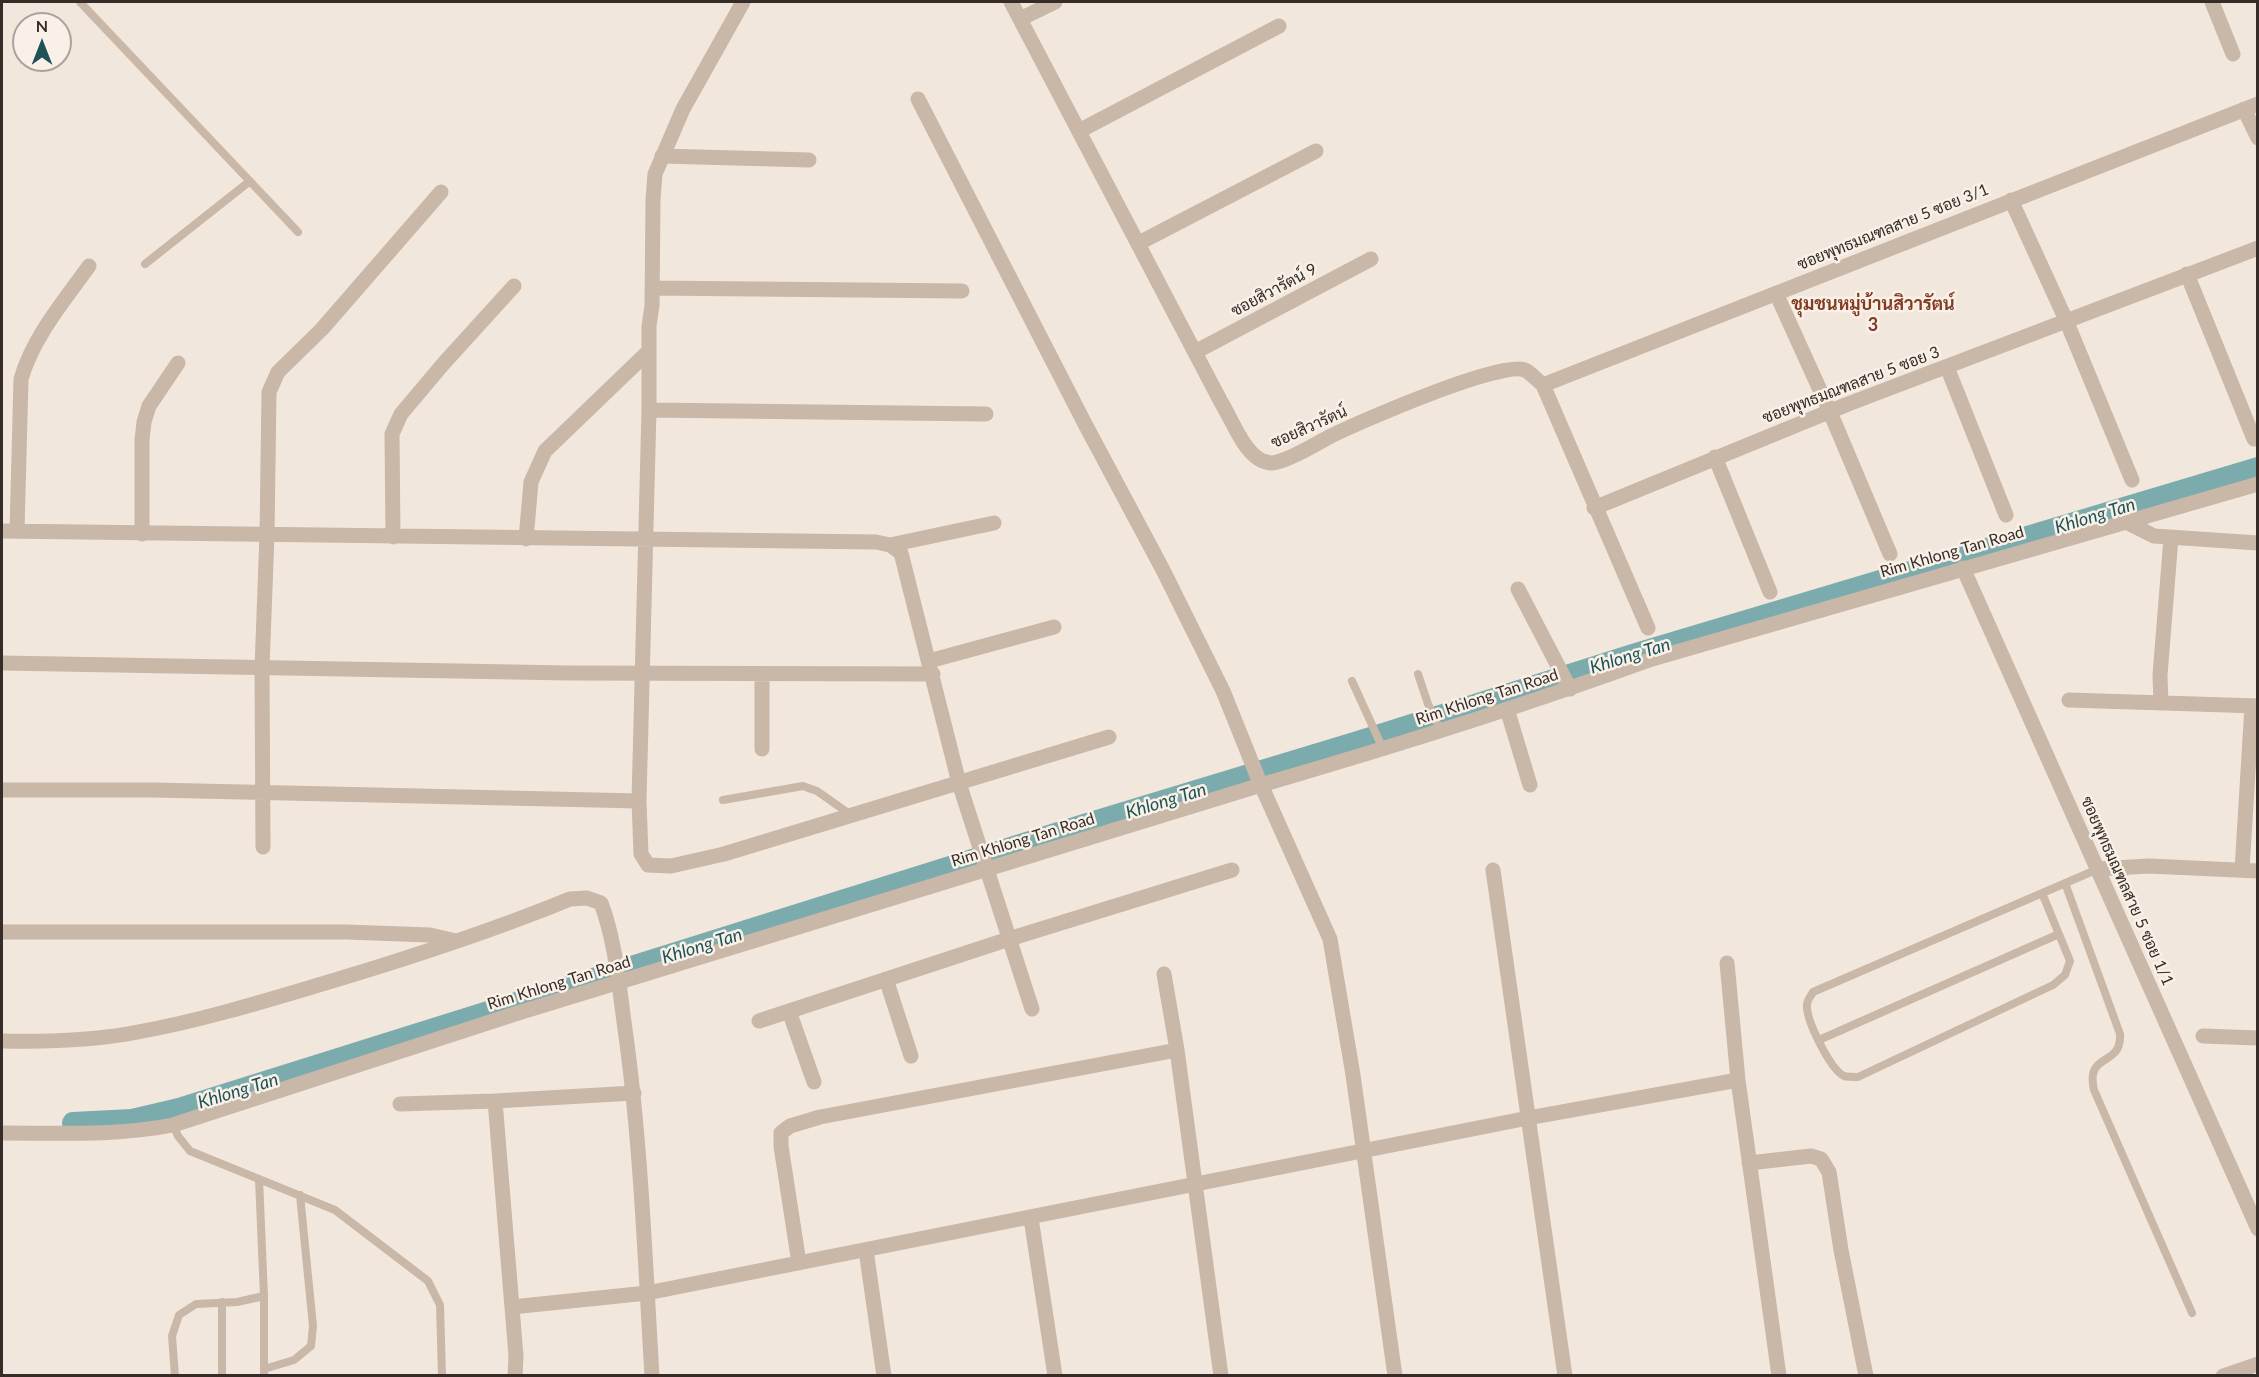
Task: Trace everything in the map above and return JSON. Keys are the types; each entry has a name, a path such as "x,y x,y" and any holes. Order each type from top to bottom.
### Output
{"street":[{"path":"742,2 684,110 655,174 639,801 641,854 648,865 671,866 724,854 1109,737"},
{"name":"ซอยสิวารัตน์","path":"1011,2 1195,352 1247,446 1260,460 1272,463 1430,395 1494,372 1509,369 1525,370 1543,385"},
{"path":"1020,19 1054,2"},
{"path":"2212,2 2233,54"},
{"path":"1079,131 1279,26"},
{"path":"918,99 1085,424 1163,570 1223,691 1259,782 1330,939 1364,1152 1395,1376"},
{"path":"2251,107 2258,138"},
{"name":"ซอยพุทธมณฑลสาย 5 ซอย 3/1","path":"1543,385 2251,107"},
{"path":"1139,243 1316,151"},
{"path":"662,156 808,160"},
{"path":"263,847 262,668 270,435 269,392 278,372 322,328 441,192"},
{"path":"2011,200 2066,320 2132,480"},
{"name":"ซอยพุทธมณฑลสาย 5 ซอย 3","path":"1594,508 1715,457 2258,248"},
{"name":"ซอยสิวารัตน์ 9","path":"1195,352 1371,259"},
{"path":"17,531 19,400 25,363 89,266"},
{"path":"2187,274 2254,439"},
{"path":"393,537 392,434 401,414 514,286"},
{"path":"652,288 962,291"},
{"path":"1776,293 1830,412 1890,554"},
{"path":"526,538 531,482 545,451 649,351"},
{"path":"142,534 144,422 149,406 178,363"},
{"path":"1947,367 2006,515"},
{"path":"1543,385 1594,508 1648,628"},
{"path":"649,410 986,414"},
{"path":"1715,457 1770,592"},
{"name":"Rim Khlong Tan Road","path":"2,1133 108,1132 173,1125 618,979 1439,727 1507,710 1568,685 1652,659 2258,484"},
{"path":"2124,521 2154,536 2258,543"},
{"path":"2,531 876,542 890,545 994,523"},
{"path":"2161,703 2160,675 2171,537"},
{"path":"890,545 901,554 959,783 1032,1009"},
{"name":"ซอยพุทธมณฑลสาย 5 ซอย 1/1","path":"1963,568 2258,1229"},
{"path":"1518,589 1568,685"},
{"path":"2,663 762,674 931,668 1054,627"},
{"path":"762,674 762,749"},
{"path":"2069,700 2255,706 2250,871 2149,866 2098,869"},
{"path":"1507,710 1530,785"},
{"path":"2,790 639,801"},
{"path":"759,1021 1232,870"},
{"path":"1493,870 1565,1376"},
{"path":"2,1041 79,1040 157,1028 269,1000 456,941 570,899 587,898 601,903 618,979 634,1093 652,1376"},
{"path":"2,932 346,932 430,935 456,941"},
{"path":"1726,963 1738,1080 1779,1376"},
{"path":"1164,974 1177,1050 1221,1376"},
{"path":"886,980 911,1056"},
{"path":"789,1011 814,1082"},
{"path":"2203,1036 2258,1038"},
{"path":"799,1263 781,1146 781,1133 790,1126 820,1117 1177,1050"},
{"path":"512,1307 647,1293 1528,1118 1738,1080"},
{"path":"399,1104 634,1093"},
{"path":"495,1101 512,1307 515,1376"},
{"path":"1749,1163 1810,1155 1821,1159 1829,1172 1841,1251 1866,1376"},
{"path":"1031,1218 1055,1376"},
{"path":"866,1250 884,1376"},
{"path":"2223,1376 2258,1364"}],"lane":[{"path":"80,2 298,232"},
{"path":"145,264 250,181"},
{"path":"1418,674 1439,727"},
{"path":"1352,681 1382,745"},
{"path":"723,800 803,786 817,790 851,815"},
{"path":"2042,894 2070,961 2065,975 2053,985 1858,1077 1845,1077 1835,1069 1808,1014 1807,1003 1813,992 2098,869"},
{"path":"2065,884 2120,1034 2121,1045 2116,1054 2096,1066 2091,1078 2094,1090 2192,1313"},
{"path":"1819,1040 2059,934"},
{"path":"173,1125 178,1136 190,1151 336,1210 428,1281 440,1305 442,1376"},
{"path":"259,1179 264,1296 264,1372 294,1360 311,1346 313,1326 300,1195"},
{"path":"175,1376 172,1336 179,1315 196,1304 237,1302 264,1296"},
{"path":"222,1302 222,1376"}],"waterway":[{"name":"Khlong Tan","path":"73,1123 132,1120 179,1109 1636,654 2258,468"}],"district":[{"name":"ชุมชนหมู่บ้านสิวารัตน์ 3","path":"1873,314"}]}
